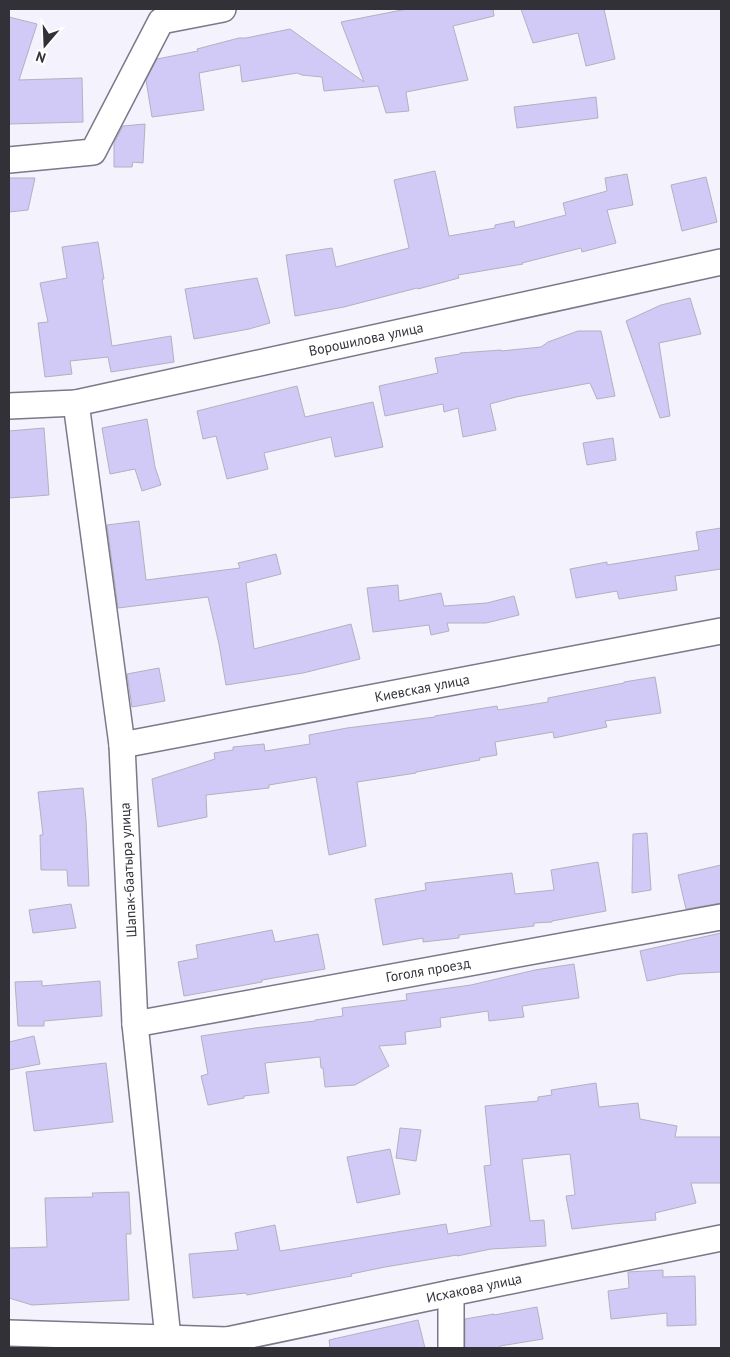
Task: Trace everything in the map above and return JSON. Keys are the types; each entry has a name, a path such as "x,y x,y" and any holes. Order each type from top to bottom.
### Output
{"street":[{"path":"9,160 93,152 161,21 223,9"},
{"name":"Ворошилова улица","path":"9,406 76,402 721,262"},
{"name":"Шапак-баатыра улица","path":"76,402 122,745 135,1024 168,1338"},
{"name":"Киевская улица","path":"122,745 721,631"},
{"name":"Гоголя проезд","path":"135,1024 721,916"},
{"name":"Исхакова улица","path":"227,1344 451,1293 721,1238"},
{"path":"451,1293 451,1348"},
{"path":"9,1332 168,1338 227,1344"}],"building":[{"path":"407,9 493,9 494,16 453,26 468,80 406,92 409,111 386,113 378,86 324,91 322,77 297,73 242,82 240,65 199,73 204,110 152,117 146,80 157,59 198,51 197,49 239,38 290,29 364,82 341,22"},
{"path":"521,9 604,9 615,59 586,66 578,33 533,43"},
{"path":"9,17 37,24 19,80 82,78 83,122 9,124"},
{"path":"596,97 598,118 517,128 514,107"},
{"path":"145,124 143,163 133,162 132,167 114,167 114,143 123,126"},
{"path":"435,171 449,236 495,228 495,225 514,221 515,228 566,215 563,203 607,191 605,178 627,174 633,205 607,210 616,243 582,252 581,248 523,264 458,275 459,278 418,289 344,307 295,316 286,255 332,248 336,267 409,248 394,180"},
{"path":"706,177 717,222 682,231 671,185"},
{"path":"9,178 35,178 28,210 9,212"},
{"path":"98,242 112,346 171,336 174,362 111,372 108,357 70,361 72,374 45,377 38,323 48,322 40,283 67,278 62,247"},
{"path":"257,278 270,323 249,329 194,339 185,289"},
{"path":"690,298 701,334 659,343 670,416 660,418 626,321 661,305"},
{"path":"578,331 601,331 615,396 597,399 590,383 516,397 490,404 496,430 463,437 458,408 444,412 443,404 385,416 379,386 438,373 435,358 460,353 541,347 548,342"},
{"path":"297,386 305,417 373,402 383,447 335,457 331,437 264,453 268,469 227,479 216,436 203,439 197,411"},
{"path":"147,419 155,467 161,485 142,491 135,469 110,474 102,428"},
{"path":"44,428 49,495 9,498 9,431"},
{"path":"613,438 616,460 587,465 583,443"},
{"path":"139,521 146,580 240,568 238,563 276,554 281,574 246,583 254,649 351,624 360,659 303,673 226,685 208,597 118,608 107,525"},
{"path":"721,528 721,569 675,576 677,590 619,599 617,591 576,598 570,569 607,562 607,565 699,550 696,532"},
{"path":"398,585 399,601 441,593 444,606 487,603 514,596 519,615 486,623 447,623 449,631 431,635 429,625 373,632 367,588"},
{"path":"159,668 165,701 132,707 127,674"},
{"path":"655,677 661,713 605,721 607,727 554,738 553,732 495,742 497,755 479,758 480,760 416,773 357,782 366,846 329,855 316,777 269,785 269,788 206,795 207,817 158,827 152,779 215,759 214,753 233,750 233,747 264,744 265,751 310,744 309,735 497,706 498,710 548,702 548,698"},
{"path":"83,788 89,886 68,886 67,870 41,870 40,835 43,835 38,792"},
{"path":"647,833 651,890 632,893 633,834"},
{"path":"598,862 606,911 552,922 534,923 534,926 459,935 459,938 423,942 423,938 383,945 375,899 426,890 425,883 512,873 515,894 554,890 551,870"},
{"path":"721,865 721,903 686,909 678,875"},
{"path":"71,904 76,928 33,933 29,910"},
{"path":"272,930 275,942 318,934 325,969 184,996 178,962 198,958 196,945"},
{"path":"721,933 721,972 680,974 647,981 640,951"},
{"path":"574,964 579,998 522,1006 524,1017 489,1021 488,1011 440,1018 441,1027 405,1032 406,1044 379,1046 389,1066 355,1085 325,1087 320,1057 265,1063 269,1093 244,1096 244,1098 208,1105 201,1076 208,1074 201,1036 343,1016 342,1008 407,1000 406,994 471,985 535,970"},
{"path":"42,981 42,986 100,981 102,1016 44,1021 44,1026 18,1026 15,982"},
{"path":"34,1036 40,1064 9,1070 9,1042"},
{"path":"106,1063 113,1122 34,1131 26,1072"},
{"path":"596,1083 599,1107 638,1103 640,1119 677,1126 675,1137 721,1137 721,1183 691,1183 696,1203 655,1213 656,1220 572,1229 566,1196 575,1195 570,1154 522,1159 530,1221 544,1220 546,1246 491,1249 385,1267 351,1274 352,1276 247,1295 246,1293 193,1298 189,1254 238,1250 235,1233 275,1225 280,1251 446,1224 448,1234 491,1226 484,1166 491,1165 485,1106 538,1101 538,1097 552,1095 551,1090"},
{"path":"400,1128 421,1130 416,1161 396,1158"},
{"path":"390,1149 400,1194 357,1203 347,1157"},
{"path":"129,1192 131,1234 126,1234 129,1300 32,1305 9,1298 9,1248 47,1247 45,1198 93,1197 92,1193"},
{"path":"663,1270 663,1277 695,1276 696,1325 667,1326 667,1313 611,1319 608,1291 629,1288 628,1272"},
{"path":"537,1307 543,1339 500,1346 500,1348 465,1348 465,1319"},
{"path":"418,1320 425,1348 330,1348 329,1340"}]}
